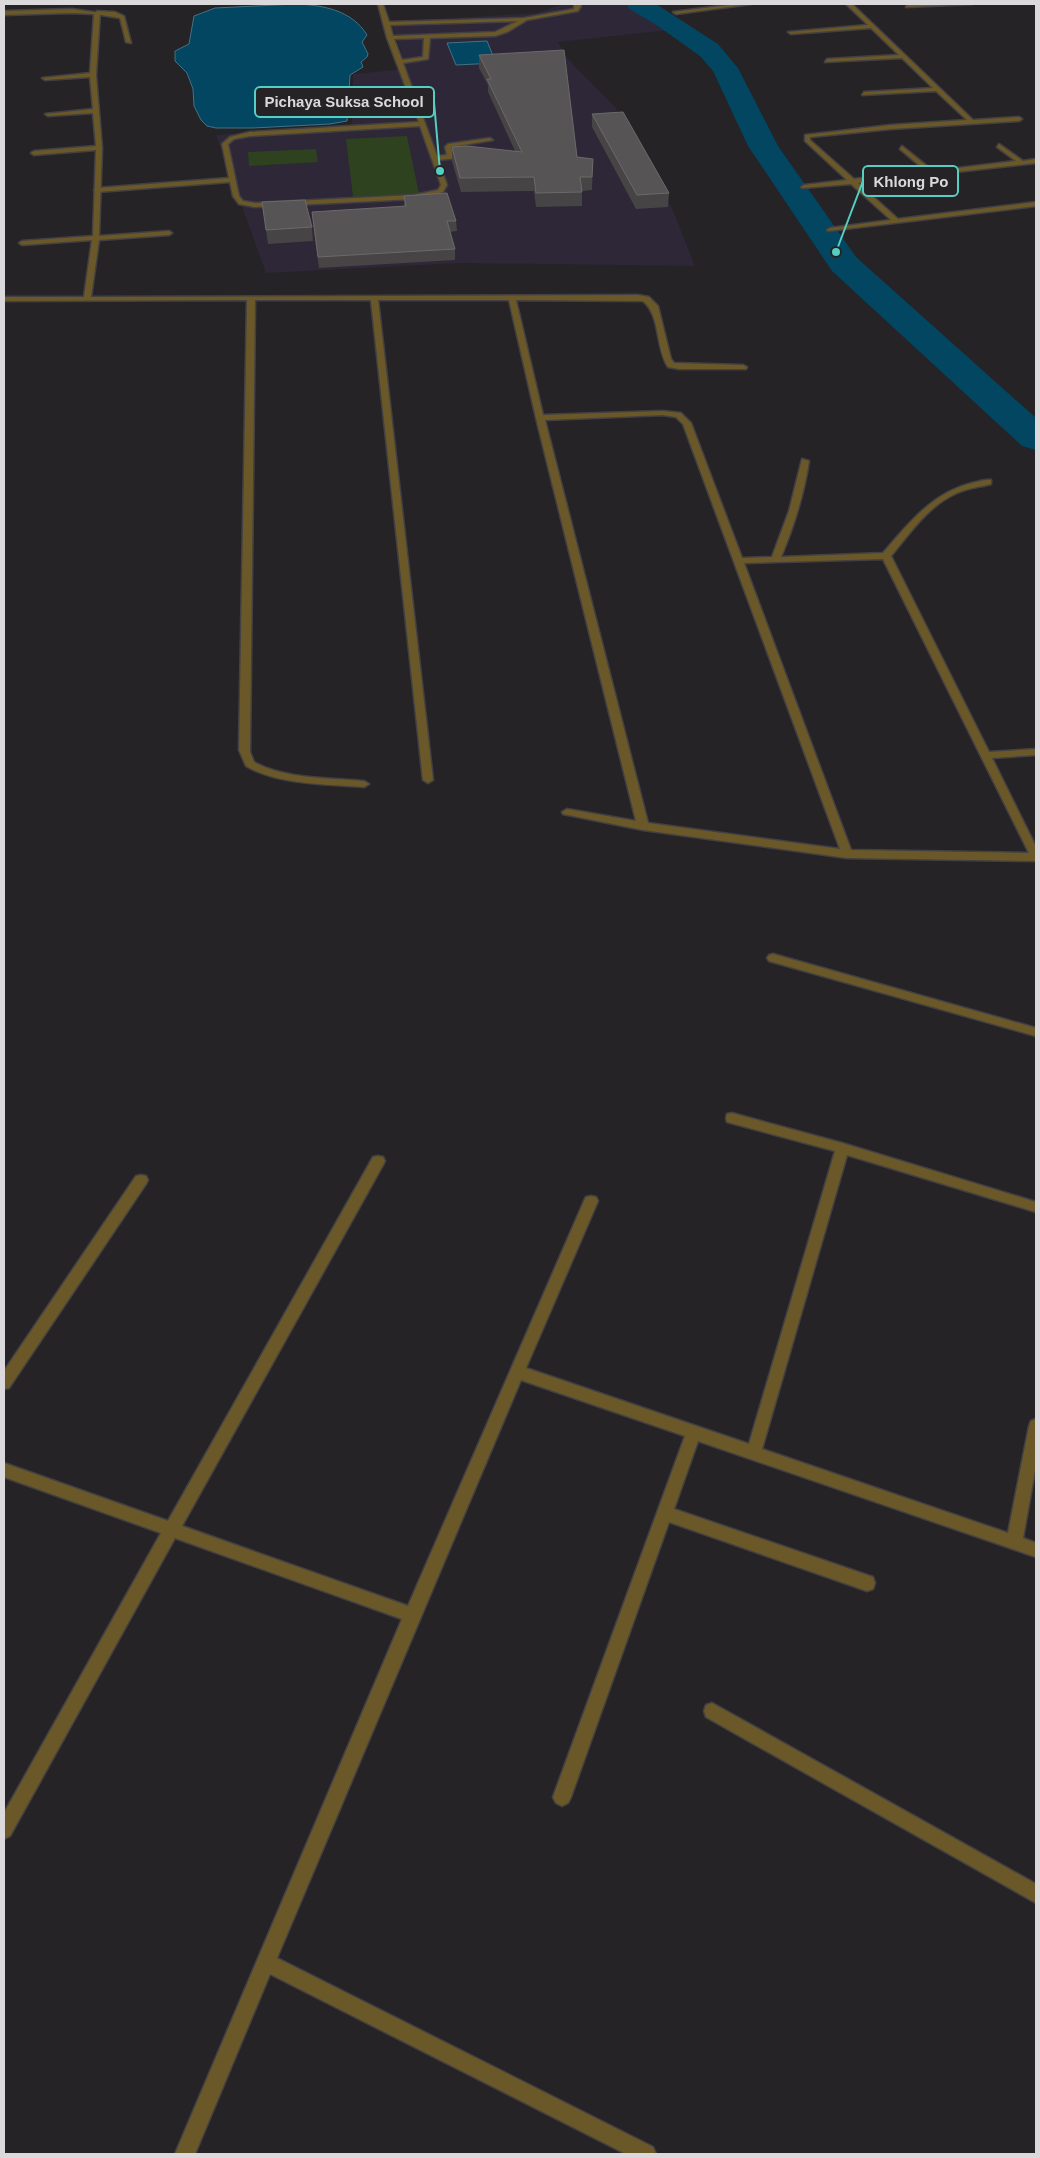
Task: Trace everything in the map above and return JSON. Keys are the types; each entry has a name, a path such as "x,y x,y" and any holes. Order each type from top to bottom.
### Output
{"street":[{"path":"380,4 390,38 423,124 444,184 441,190 414,197 255,205 242,203 236,196 225,144 232,138 250,134 423,124"},
{"path":"386,24 525,19 566,13 576,10 578,6 576,4"},
{"path":"676,12 748,4"},
{"path":"850,4 971,121"},
{"path":"908,6 970,4"},
{"path":"4,13 72,11 115,14 122,17 129,42"},
{"path":"87,299 96,238 99,148 93,76 97,13"},
{"path":"390,38 495,34 505,31 525,19"},
{"path":"791,32 873,26"},
{"path":"400,62 426,58 427,37"},
{"path":"827,61 904,56"},
{"path":"45,78 93,76"},
{"path":"864,94 937,89"},
{"path":"48,114 96,111"},
{"path":"895,220 807,140 807,136 891,126 1019,119"},
{"path":"451,157 448,147 450,145 490,140"},
{"path":"999,146 1021,162"},
{"path":"34,153 99,148"},
{"path":"902,148 932,172"},
{"path":"435,158 471,156"},
{"path":"804,187 1036,160"},
{"path":"97,190 232,180"},
{"path":"830,230 895,220 1036,204"},
{"path":"22,243 169,233"},
{"path":"512,296 540,418 643,826"},
{"path":"374,297 428,780"},
{"path":"4,299 638,297 646,299 654,306 666,359 672,365 679,368 743,367"},
{"path":"251,298 244,750 246,759 252,766 279,775 364,784"},
{"path":"540,418 663,412 678,415 686,423 847,854"},
{"path":"775,560 793,517 805,461"},
{"path":"738,561 886,556 939,500 955,491 988,482"},
{"path":"567,812 643,826 847,854 1036,856 886,556"},
{"path":"987,755 1036,752"},
{"path":"773,958 1036,1032"},
{"path":"732,1118 842,1148 1036,1207"},
{"path":"754,1452 842,1148"},
{"path":"4,1830 378,1161"},
{"path":"4,1383 141,1180"},
{"path":"185,2154 412,1616 591,1201"},
{"path":"518,1372 1036,1550"},
{"path":"1014,1543 1036,1426"},
{"path":"562,1797 694,1432"},
{"path":"4,1470 412,1616"},
{"path":"665,1514 867,1583"},
{"path":"712,1711 1036,1894"},
{"path":"265,1962 646,2154"}],"shaded area":[{"path":"563,4 636,4 679,29 558,42 568,59 615,107 672,208 695,266 461,263 266,273 216,135 352,124 353,74 407,69 391,22 536,13"}],"green space":[{"path":"407,136 419,194 353,197 346,139"},
{"path":"316,149 318,162 249,166 248,152"}],"water":[{"path":"296,4 336,10 353,20 367,35 362,42 368,54 361,62 363,67 350,75 347,121 330,124 253,128 216,128 207,126 201,120 194,106 193,89 187,73 175,61 175,51 189,44 194,16 215,8"},
{"path":"487,41 496,63 456,65 447,43"}],"building":[{"path":"564,50 577,157 593,159 592,177 580,177 582,192 536,193 534,177 460,178 452,147 467,146 522,152 487,79 491,79 479,55"},
{"path":"623,112 669,193 637,195 592,114"},
{"path":"447,193 456,221 447,221 455,249 318,257 312,212 406,206 404,196"},
{"path":"305,200 312,227 266,230 262,202"}],"waterway":[{"path":"638,4 664,19 709,50 725,68 763,146 844,264 1036,438"}],"place":[{"name":"Pichaya Suksa School","path":"440,171"},
{"name":"Khlong Po","path":"836,252"}]}
